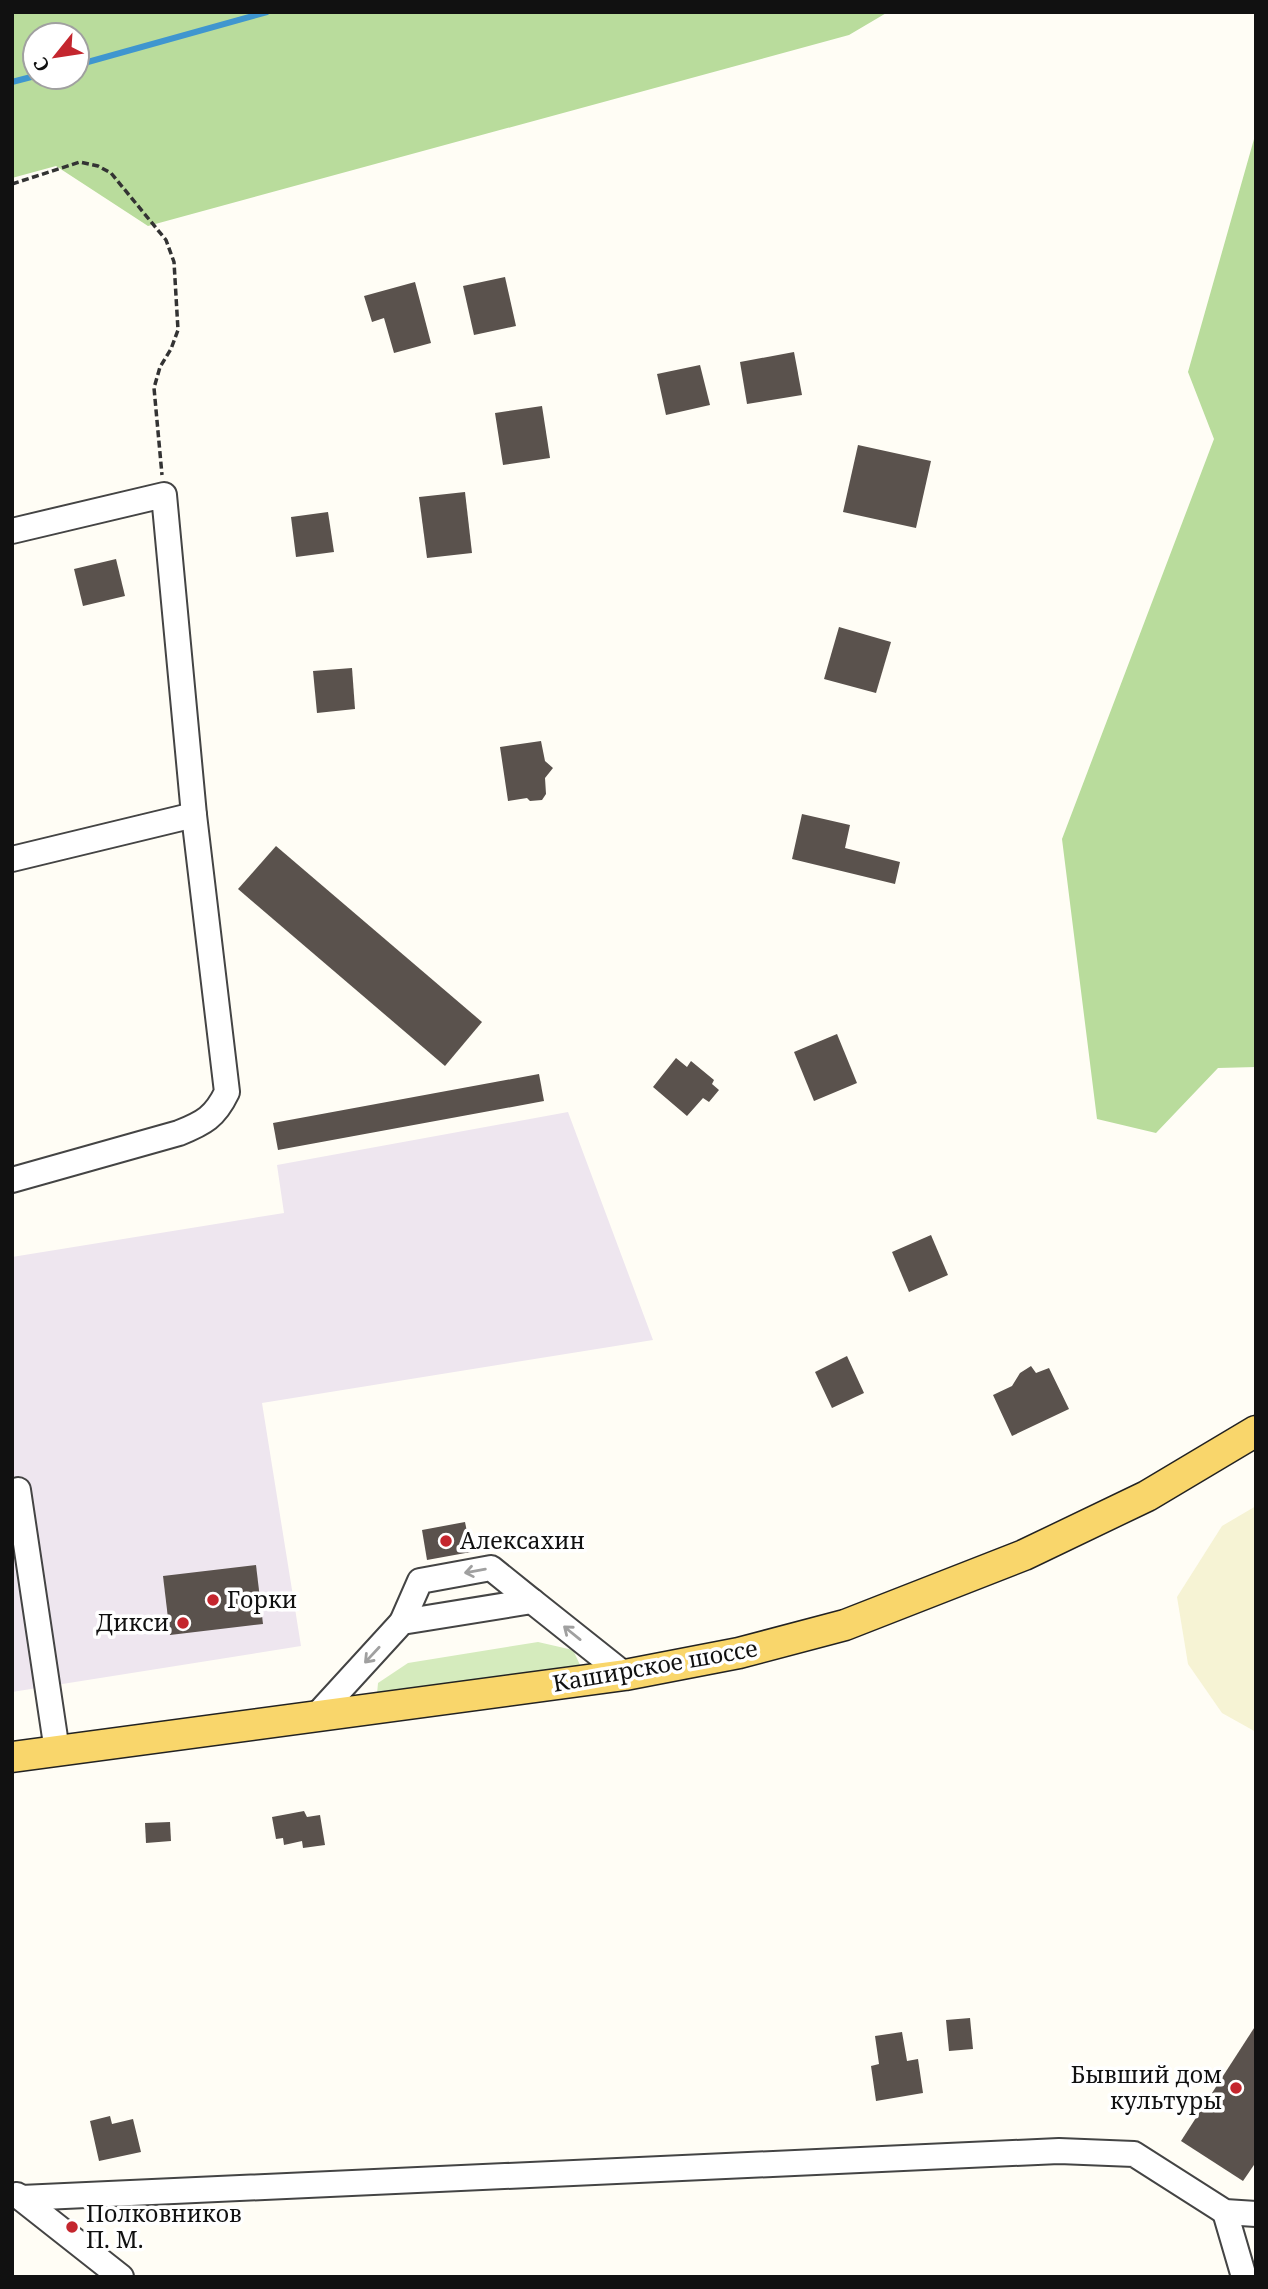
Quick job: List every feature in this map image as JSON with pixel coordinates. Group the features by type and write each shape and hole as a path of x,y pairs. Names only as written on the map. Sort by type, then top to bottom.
{"main road":[{"name":"Каширское шоссе","path":"12,1757 625,1675 739,1653 845,1625 1024,1555 1147,1496 1256,1431"}],"street":[{"path":"12,531 164,495 194,815 227,1092 220,1107 203,1124 12,1181"},
{"path":"12,859 194,815"},
{"path":"18,1490 57,1751"},
{"path":"316,1716 402,1622 420,1581 480,1570 491,1569 625,1675"},
{"path":"402,1622 532,1601"},
{"path":"17,2194 1059,2151 1134,2154 1225,2213 1256,2214"},
{"path":"17,2194 121,2277"},
{"path":"1225,2213 1244,2277"}],"path":[{"path":"12,184 80,162 98,166 111,173 166,240 174,262 178,330 160,368 154,388 164,495"}],"shaded area":[{"path":"568,1112 653,1340 262,1403 301,1646 12,1692 12,1257 284,1213 277,1165"},
{"path":"1256,1506 1256,1732 1222,1713 1188,1664 1177,1597 1222,1526"}],"green space":[{"path":"12,12 888,12 849,35 148,226 56,166 12,178"},
{"path":"1256,132 1256,1067 1218,1068 1156,1133 1097,1119 1062,839 1214,439 1188,372"},
{"path":"538,1642 573,1650 581,1667 377,1694 378,1683 408,1663"}],"building":[{"path":"505,277 516,326 474,335 463,286"},
{"path":"415,282 431,343 394,353 384,318 372,322 364,296"},
{"path":"794,352 802,395 747,404 740,362"},
{"path":"700,365 710,405 666,415 657,374"},
{"path":"542,406 550,458 503,465 495,413"},
{"path":"858,445 931,461 916,528 843,512"},
{"path":"465,492 472,553 427,558 419,497"},
{"path":"328,512 334,552 296,557 291,517"},
{"path":"116,559 125,596 83,606 74,569"},
{"path":"839,627 891,642 876,693 824,679"},
{"path":"352,668 355,709 317,713 313,671"},
{"path":"541,741 545,761 553,768 545,778 546,794 542,800 530,801 527,798 508,801 500,747"},
{"path":"802,814 850,825 845,848 900,862 895,884 792,859"},
{"path":"276,846 482,1022 445,1066 238,889"},
{"path":"837,1034 857,1083 814,1101 794,1052"},
{"path":"676,1058 687,1067 691,1061 714,1080 712,1084 719,1090 709,1102 703,1098 687,1116 653,1087"},
{"path":"539,1074 544,1101 278,1150 273,1123"},
{"path":"931,1235 948,1275 909,1292 892,1252"},
{"path":"847,1356 864,1393 832,1408 815,1372"},
{"path":"1031,1366 1036,1373 1049,1368 1069,1409 1012,1436 993,1395 1012,1386 1020,1373"},
{"name":"Алексахин","path":"465,1522 471,1552 427,1560 422,1530"},
{"name":"Горки","path":"256,1565 263,1624 170,1635 163,1576"},
{"path":"304,1811 307,1817 320,1815 325,1845 303,1848 302,1841 284,1845 283,1838 276,1839 272,1817"},
{"path":"170,1822 171,1841 146,1843 145,1823"},
{"path":"970,2018 973,2049 949,2051 946,2020"},
{"name":"Бывший дом культуры","path":"1256,2025 1256,2162 1243,2181 1181,2141"},
{"path":"902,2032 907,2061 918,2059 923,2093 876,2101 871,2066 879,2064 875,2036"},
{"path":"110,2116 112,2124 133,2119 141,2152 99,2161 90,2121"}],"waterway":[{"path":"91,61 267,12"},
{"path":"12,82 21,80"}],"place":[{"name":"Алексахин","path":"446,1541"},
{"name":"Горки","path":"213,1600"},
{"name":"Дикси","path":"183,1623"},
{"name":"Бывший дом культуры","path":"1236,2088"},
{"name":"Полковников П. М.","path":"72,2227"}]}
